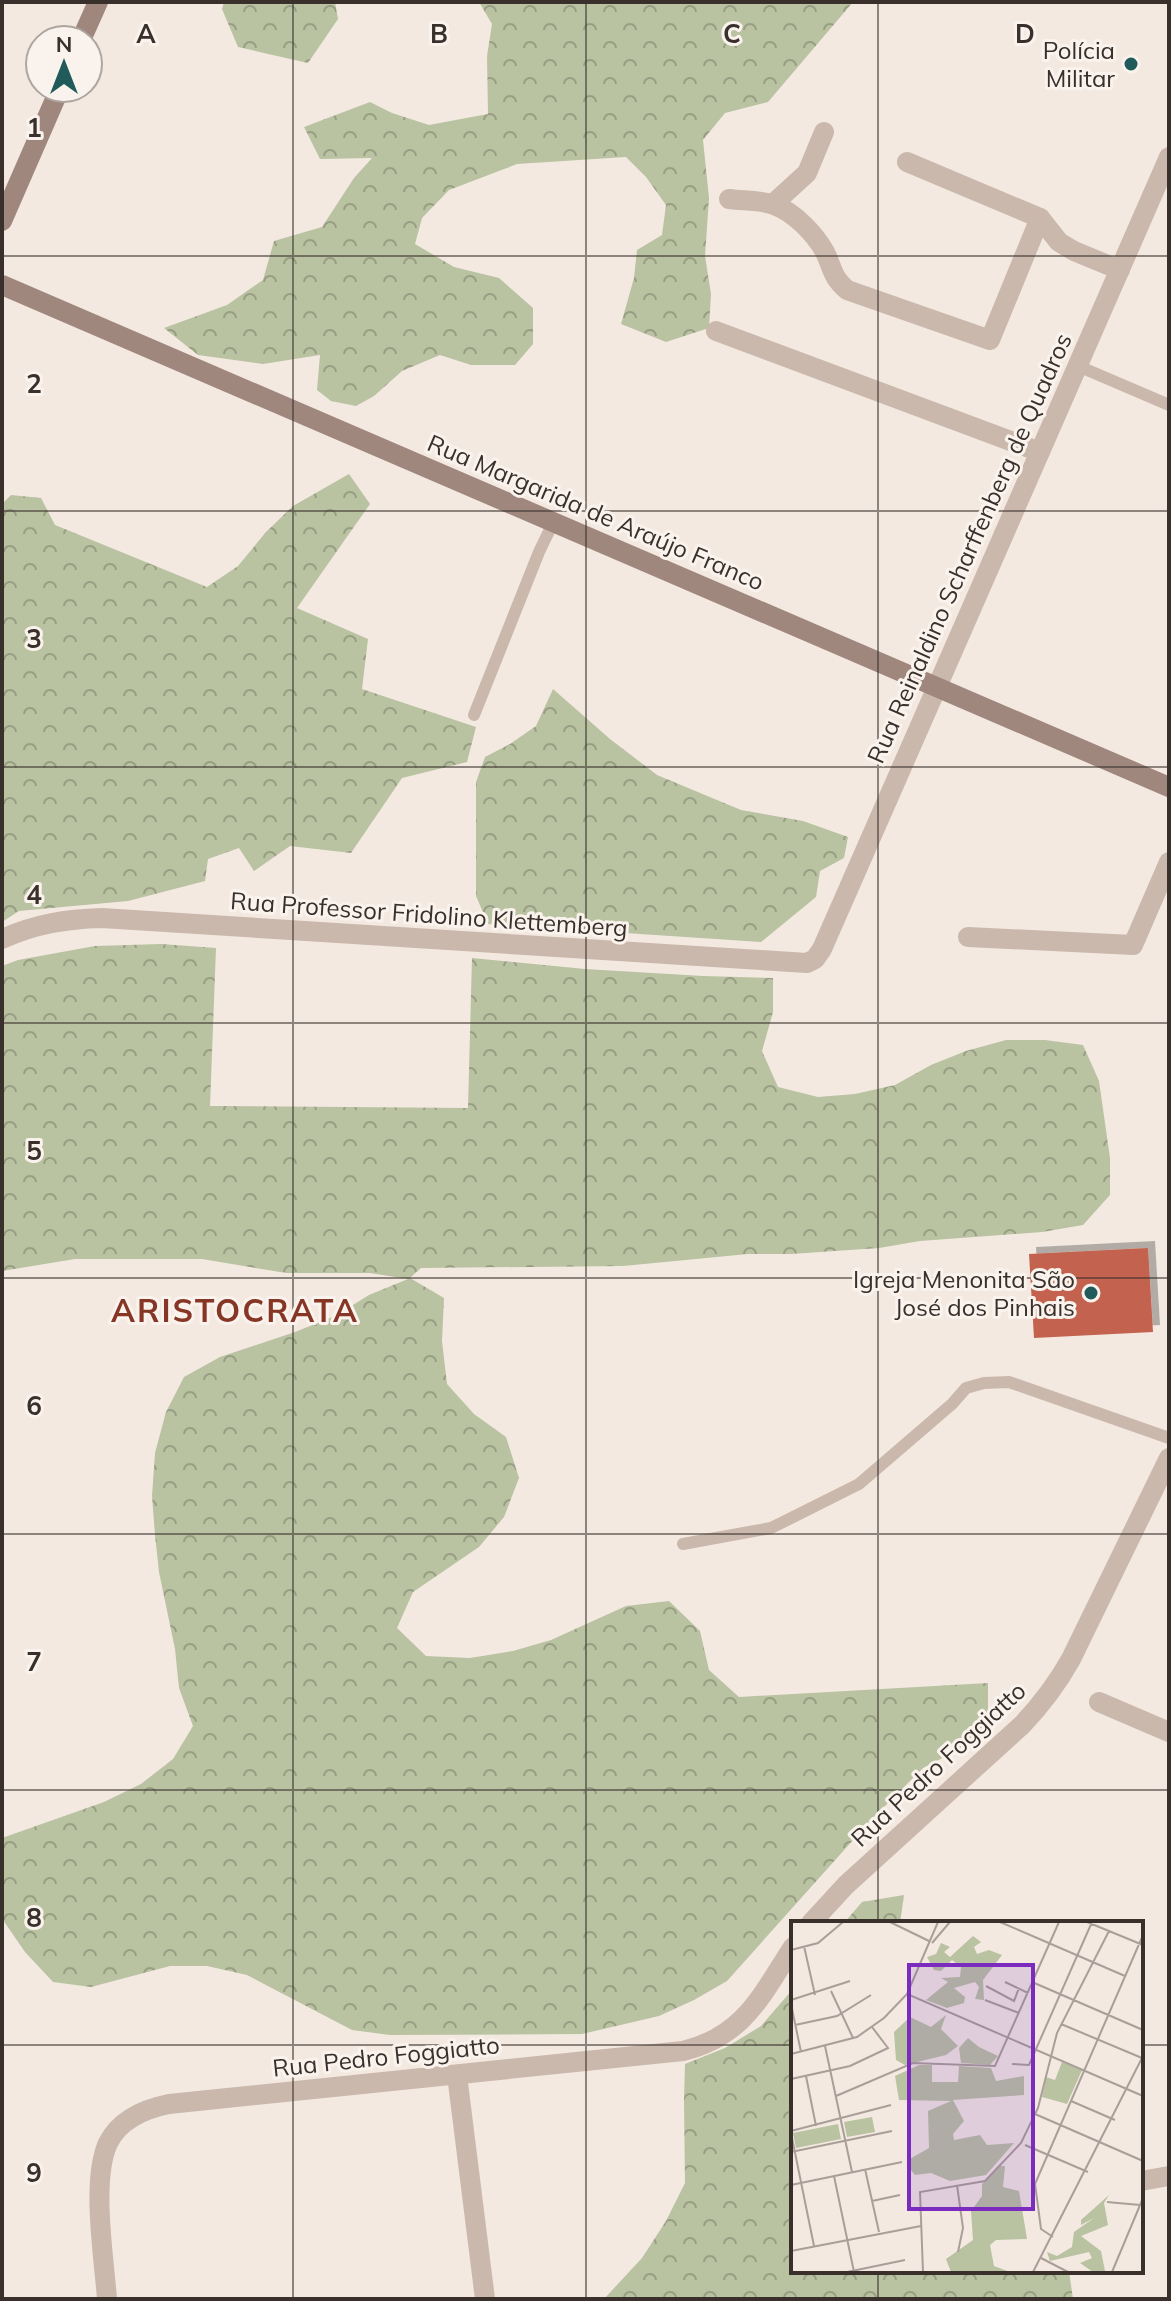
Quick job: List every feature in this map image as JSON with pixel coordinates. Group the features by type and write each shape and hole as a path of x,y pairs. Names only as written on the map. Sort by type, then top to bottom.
{"main road":[{"path":"88,24 98,2"},
{"path":"2,221 53,104"},
{"name":"Rua Margarida de Araújo Franco","path":"2,285 1169,787"}],"street":[{"path":"773,204 807,173 824,132"},
{"path":"907,162 1040,218 1059,242 1120,270"},
{"name":"Rua Reinaldino Scharffenberg de Quadros","path":"815,959 1168,163"},
{"path":"729,199 773,204 797,220 815,237 835,280 847,290 990,340 1040,218"},
{"path":"716,331 1040,452"},
{"path":"968,937 1133,945 1169,862"},
{"name":"Rua Professor Fridolino Klettemberg","path":"2,939 39,924 102,918 796,964 815,959"},
{"name":"Rua Pedro Foggiatto","path":"813,1921 846,1885 1041,1705 1071,1659 1169,1458"},
{"path":"1099,1702 1169,1732"},
{"name":"Rua Pedro Foggiatto","path":"107,2299 100,2191 103,2165 109,2143 126,2120 146,2109 169,2104 683,2051 699,2047 737,2026 753,2009 791,1950"},
{"path":"457,2075 485,2299"},
{"path":"1143,2181 1169,2176"}],"lane":[{"path":"1078,366 1169,405"},
{"path":"474,715 553,523"},
{"path":"683,1544 771,1528 859,1484 952,1404 966,1388 984,1383 1009,1382 1169,1438"}],"green space":[{"path":"224,2 335,2 338,19 308,63 238,47 222,9"},
{"path":"479,2 853,2 768,102 725,113 703,140 709,198 705,256 711,294 709,328 666,342 621,324 634,278 637,250 662,235 666,205 646,177 626,157 517,164 449,190 422,218 415,244 454,267 499,278 533,308 533,344 515,365 471,365 440,355 402,371 374,396 356,406 331,401 317,390 320,355 263,364 198,355 164,328 227,305 263,280 274,241 322,227 354,178 372,158 320,159 304,127 370,102 429,125 488,114 487,56 492,24"},
{"path":"349,474 370,504 297,608 368,639 362,689 476,727 467,762 402,778 351,853 290,846 254,871 239,848 208,859 205,881 128,901 19,911 2,922 2,504 11,495 41,498 55,525 207,587 238,566 293,506"},
{"path":"553,689 657,775 741,810 803,821 848,837 844,858 820,871 816,897 761,942 488,924 476,896 476,782 485,757 536,726"},
{"path":"161,944 216,948 210,1106 468,1108 472,958 585,969 773,978 773,1012 762,1051 778,1087 818,1097 855,1094 895,1085 931,1065 1006,1040 1045,1040 1083,1045 1099,1081 1110,1158 1110,1195 1083,1225 879,1248 748,1254 623,1266 421,1268 410,1278 444,1298 442,1341 447,1384 474,1414 506,1437 519,1478 504,1517 479,1547 413,1592 397,1628 426,1656 470,1658 513,1651 551,1640 626,1606 669,1601 700,1631 709,1670 739,1697 988,1683 988,1722 958,1750 923,1768 871,1820 727,1981 694,2000 659,2016 582,2034 390,2035 352,2030 247,1975 207,1966 170,1966 91,1987 53,1982 25,1952 3,1920 2,1838 104,1802 141,1784 173,1759 193,1726 179,1688 175,1649 159,1572 152,1496 155,1453 166,1412 184,1377 220,1357 335,1316 369,1295 408,1279 370,1273 286,1273 202,1259 75,1259 2,1271 2,966 18,960 95,946"},
{"path":"904,1895 900,1921 846,1921 862,1902"},
{"path":"791,1991 791,2273 1069,2273 1073,2299 604,2299 642,2258 666,2221 685,2183 685,2064 725,2048 761,2026"}],"building":[{"name":"Igreja Menonita São José dos Pinhais","path":"1148,1248 1153,1332 1034,1338 1029,1254"}],"place":[{"name":"Polícia Militar","path":"1131,64"},
{"name":"Igreja Menonita São José dos Pinhais","path":"1091,1293"}],"district":[{"name":"ARISTOCRATA","path":"235,1310"}]}
